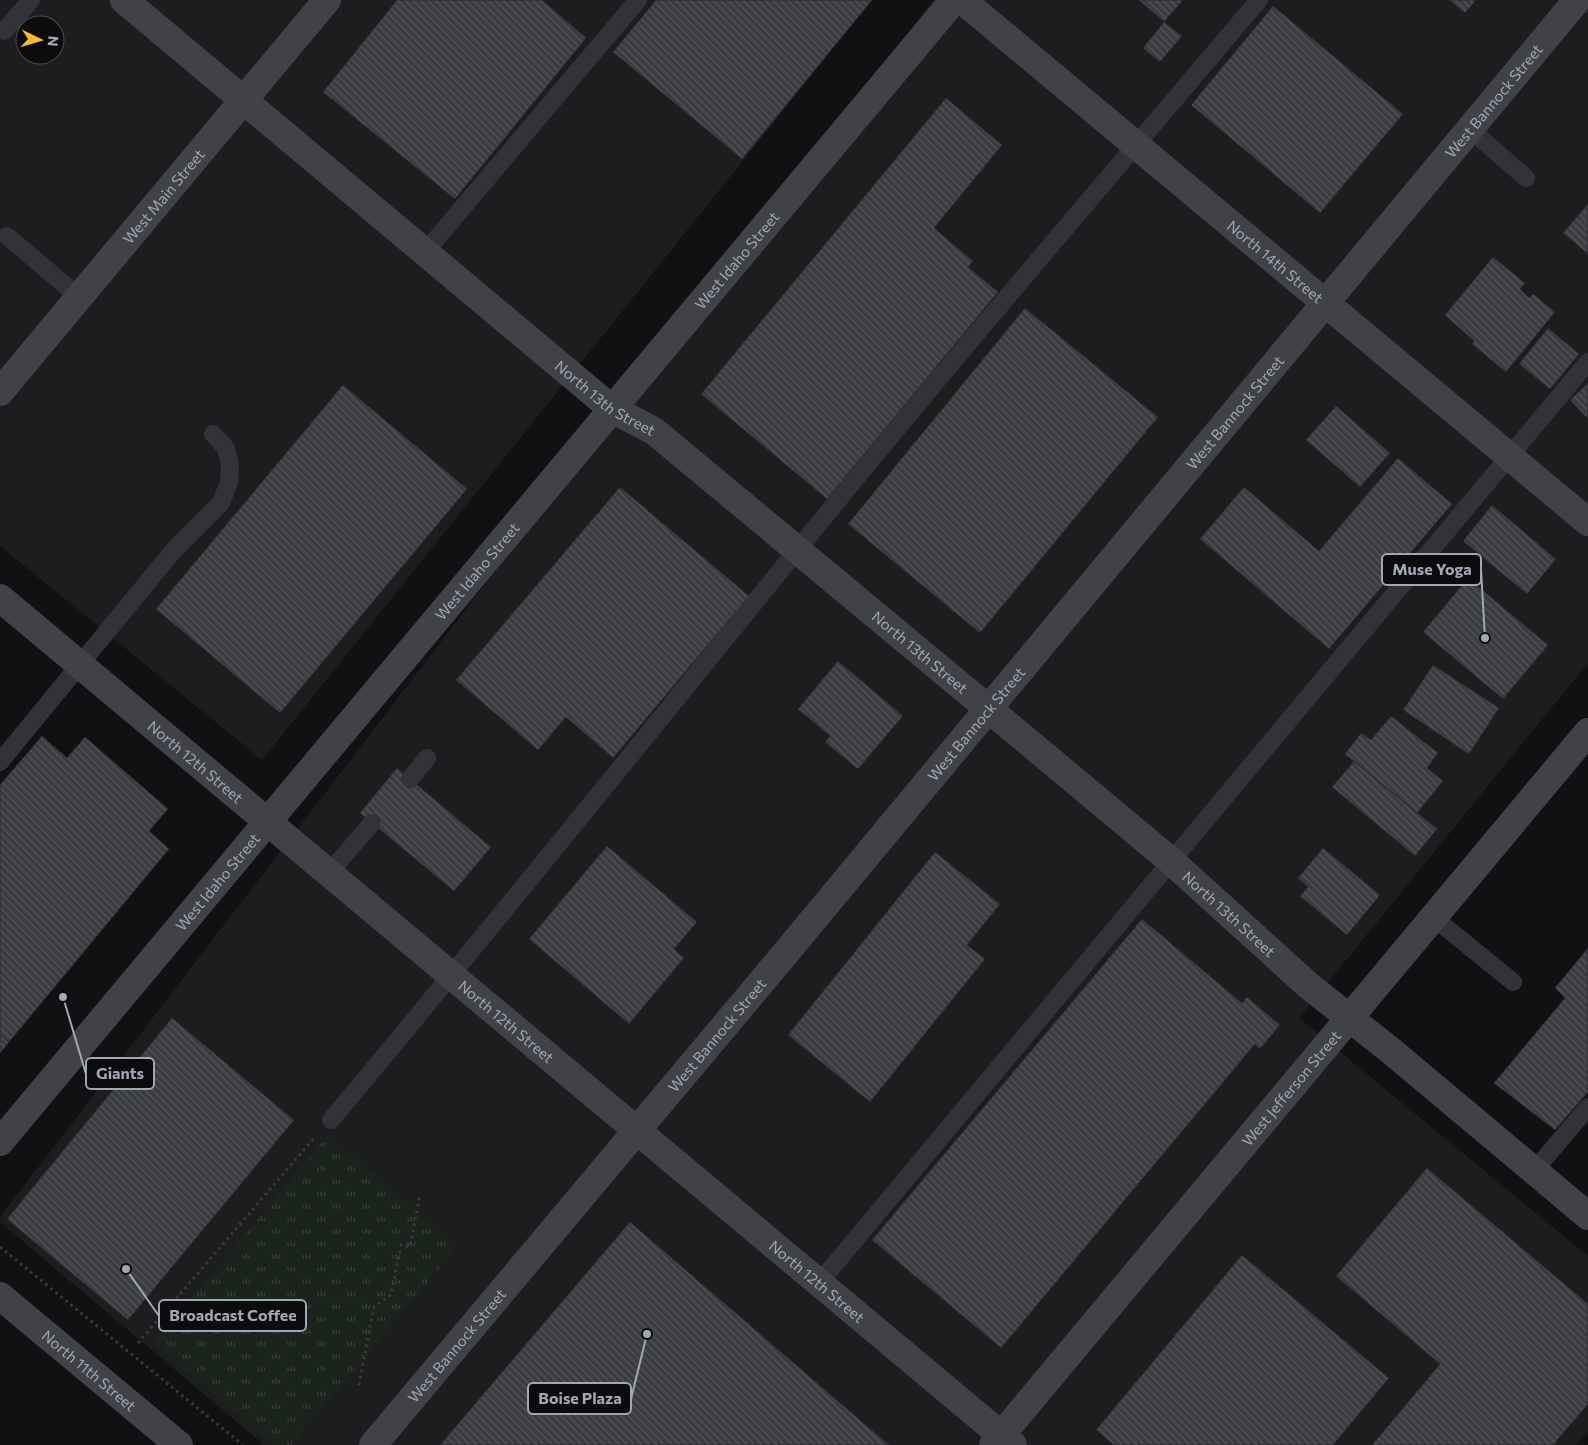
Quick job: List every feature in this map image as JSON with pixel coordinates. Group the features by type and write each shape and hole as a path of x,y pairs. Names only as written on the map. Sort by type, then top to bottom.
{"street":[{"name":"North 13th Street","path":"124,0 612,408 654,431 1171,861 1309,986 1588,1216"},
{"name":"West Main Street","path":"0,392 328,0"},
{"name":"West Idaho Street","path":"0,1142 954,0"},
{"name":"North 14th Street","path":"962,0 1588,522"},
{"name":"West Bannock Street","path":"373,1445 1577,0"},
{"name":"North 12th Street","path":"0,598 820,1283 1002,1442"},
{"name":"West Jefferson Street","path":"1002,1442 1433,917 1588,732"},
{"name":"North 11th Street","path":"0,1296 180,1445"}],"lane":[{"path":"4,31 31,0"},
{"path":"425,252 638,0"},
{"path":"330,1120 452,976 796,551 1259,0"},
{"path":"1470,129 1526,178"},
{"path":"7,236 79,297"},
{"path":"820,1283 1588,362"},
{"path":"0,762 173,551 221,502 229,482 230,465 226,448 214,434"},
{"path":"410,779 428,758"},
{"path":"329,874 372,823"},
{"path":"1433,917 1513,982"},
{"path":"1534,1171 1588,1108"}],"path":[{"path":"138,1343 330,1120"},
{"path":"358,1385 374,1307 391,1295 401,1245 410,1247 420,1195"},
{"path":"0,1247 243,1445"}],"shaded area":[{"path":"0,0 872,0 262,760 0,546"},
{"path":"933,0 1588,0 1588,663 1299,1018 1588,1256 1588,1431 1576,1445 264,1445 0,1222 0,1217"}],"green space":[{"path":"328,1135 459,1245 291,1445 275,1445 154,1343"}],"building":[{"path":"397,0 542,0 586,38 455,199 323,92"},
{"path":"656,0 872,0 742,159 613,52"},
{"path":"1139,0 1183,0 1164,22"},
{"path":"1449,0 1476,0 1465,13"},
{"path":"1273,6 1403,114 1320,213 1191,105"},
{"path":"1164,22 1182,36 1160,62 1143,48"},
{"path":"946,98 1002,145 934,228 973,261 968,267 998,292 827,499 701,394"},
{"path":"1588,204 1588,254 1563,233"},
{"path":"1493,257 1525,283 1520,289 1529,298 1533,294 1555,312 1506,372 1472,344 1474,341 1445,315"},
{"path":"1025,308 1158,417 980,633 848,524"},
{"path":"1548,328 1579,354 1550,389 1519,364"},
{"path":"1588,383 1588,419 1570,400"},
{"path":"343,385 467,489 280,713 156,609"},
{"path":"1336,406 1390,453 1360,487 1306,440"},
{"path":"1398,458 1452,504 1329,649 1200,539 1244,487 1319,551"},
{"path":"620,487 749,596 613,758 566,717 538,750 456,680"},
{"path":"1492,505 1556,559 1527,594 1463,541"},
{"path":"1468,578 1548,645 1503,699 1423,632"},
{"path":"838,661 903,716 858,769 825,742 830,736 798,709"},
{"path":"1433,665 1499,708 1469,754 1403,710"},
{"path":"1391,716 1438,753 1427,768 1443,781 1417,813 1345,754 1361,733 1371,740"},
{"path":"42,736 67,758 85,737 168,809 149,831 169,849 9,1042 0,1035 0,785"},
{"path":"1354,761 1437,829 1415,856 1332,787"},
{"path":"397,768 491,847 454,891 360,813"},
{"path":"607,846 697,922 674,949 684,958 629,1024 529,939"},
{"path":"1323,848 1380,895 1347,935 1300,896 1308,887 1298,878"},
{"path":"935,852 1000,904 967,945 985,959 870,1102 788,1035"},
{"path":"1142,919 1242,1003 1247,997 1280,1025 1260,1049 1255,1044 1001,1348 872,1240"},
{"path":"1588,948 1588,1092 1555,1130 1494,1083 1565,998 1555,988"},
{"path":"172,1018 294,1120 128,1320 7,1219"},
{"path":"0,1035 9,1042 0,1053"},
{"path":"1427,1168 1588,1304 1588,1404 1553,1445 1372,1445 1440,1364 1336,1276"},
{"path":"630,1222 889,1445 440,1445"},
{"path":"1242,1255 1389,1378 1333,1445 1114,1445 1096,1430"}],"place":[{"name":"Muse Yoga","path":"1485,638"},
{"name":"Giants","path":"63,997"},
{"name":"Broadcast Coffee","path":"126,1269"},
{"name":"Boise Plaza","path":"647,1334"}]}
